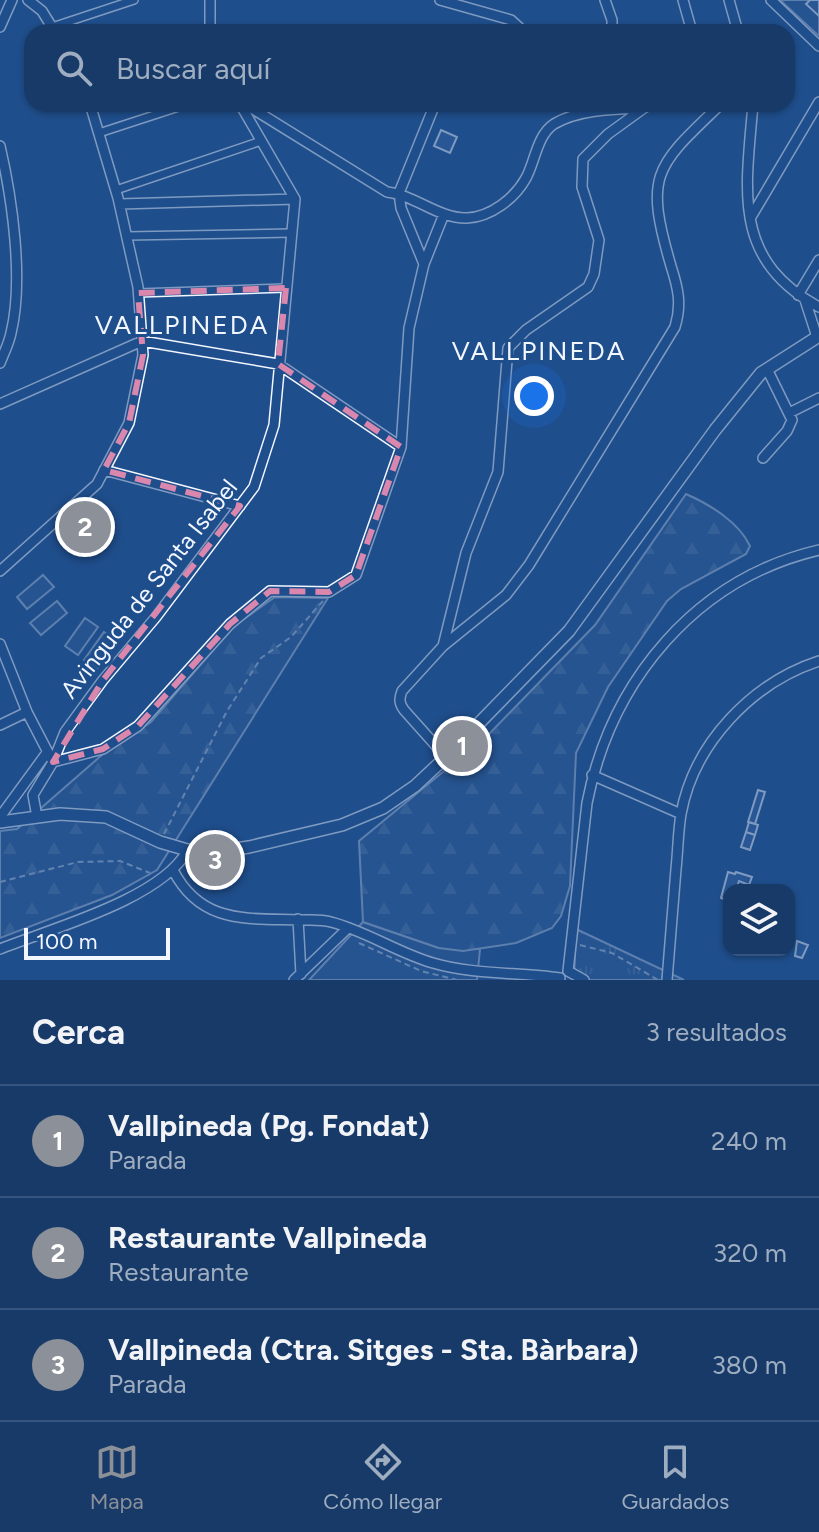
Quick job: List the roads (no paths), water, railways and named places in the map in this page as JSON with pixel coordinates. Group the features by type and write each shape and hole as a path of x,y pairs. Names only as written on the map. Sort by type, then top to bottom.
{"street":[{"path":"0,27 12,0"},
{"path":"28,0 42,5 50,24"},
{"path":"69,24 134,0"},
{"path":"440,0 511,20 515,24"},
{"path":"605,0 612,24"},
{"path":"683,0 690,24"},
{"path":"729,0 736,24"},
{"path":"771,0 819,46"},
{"path":"211,24 212,2"},
{"path":"751,217 819,102"},
{"path":"0,571 97,484 129,423 143,355 138,293 127,236 92,112"},
{"path":"99,133 163,112"},
{"path":"120,204 295,199 246,112"},
{"path":"255,112 387,192 399,193 444,214 458,217 477,216 507,200 527,178 542,140 554,124 597,112"},
{"path":"424,264 401,208 399,193 432,112"},
{"path":"443,646 466,553 498,472 508,348 526,330 588,287 594,274 599,240 582,187 583,159 608,134 639,112"},
{"path":"446,757 400,705 399,697 443,646 506,595 529,565 675,327 680,309 679,292 657,209 657,183 672,152 713,112"},
{"path":"752,112 746,187 754,239 768,266 801,297 819,307"},
{"path":"116,190 261,141"},
{"path":"0,146 13,213 15,302 11,334 0,363"},
{"name":"Avinguda de Santa Isabel","path":"37,817 33,795 60,741 103,680 156,617 254,487 274,425 295,199"},
{"path":"0,819 50,758 103,749 138,726 230,624 270,591 329,592 356,575 401,447 409,328 424,264 444,214"},
{"path":"127,236 291,233"},
{"path":"0,819 60,814 106,817 187,851 216,853 342,825 399,798 446,757 569,631 715,430 767,369 818,337 801,297 819,260"},
{"path":"138,293 286,288"},
{"path":"0,404 142,341 278,364 401,447"},
{"path":"763,458 792,422 767,369"},
{"path":"789,413 819,398"},
{"path":"104,470 240,506"},
{"path":"173,870 196,900 224,915 328,921 416,958 451,968 570,977 571,943 592,775 604,739 625,696 642,669 669,637 705,604 768,567 819,550"},
{"path":"0,644 27,712 50,758"},
{"path":"667,980 681,814 698,766 724,726 759,692 792,672 819,661"},
{"path":"0,725 27,712"},
{"path":"592,775 681,814"},
{"path":"0,949 127,900 173,870 187,851"},
{"path":"298,919 298,977"},
{"path":"298,977 348,928"}],"place":[{"name":"Restaurante Vallpineda","path":"85,527"},
{"name":"Vallpineda (Pg. Fondat)","path":"462,746"},
{"name":"Vallpineda (Ctra. Sitges - Sta. Bàrbara)","path":"215,860"}],"district":[{"name":"VALLPINEDA","path":"182,325"},
{"name":"VALLPINEDA","path":"539,351"}]}
